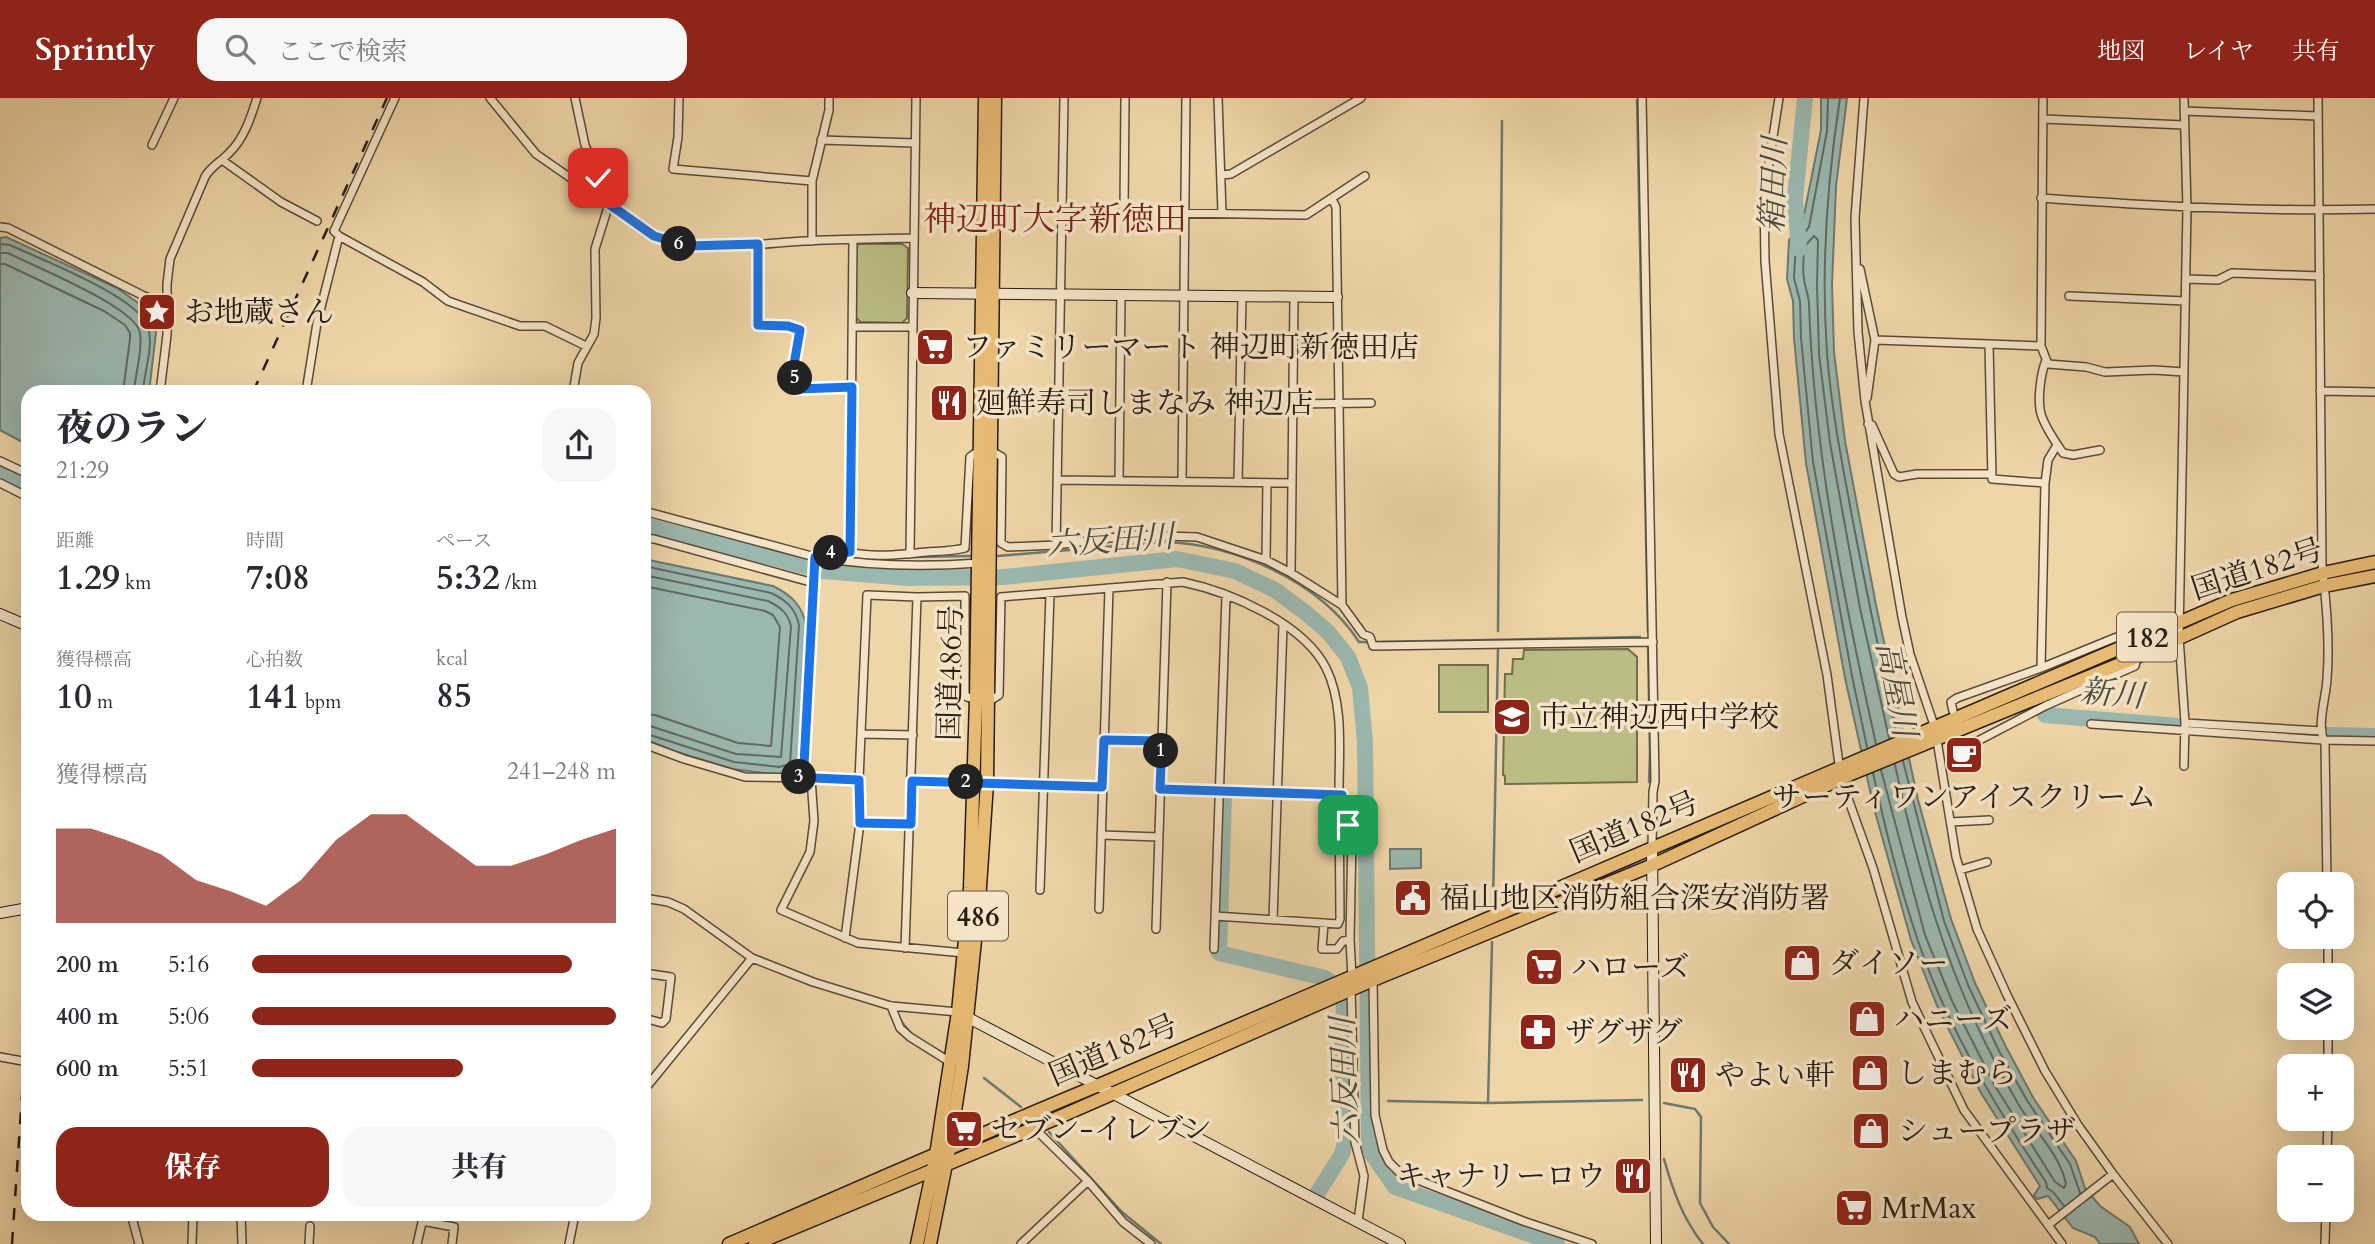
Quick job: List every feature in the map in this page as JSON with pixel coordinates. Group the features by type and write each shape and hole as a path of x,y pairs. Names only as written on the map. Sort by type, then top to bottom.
{"highway":[{"name":"国道486号","path":"985,98 988,293"},
{"name":"国道486号","path":"949,1149 963,1015 979,902 984,585 982,565 995,98"},
{"name":"国道182号","path":"1372,976 1652,847 1932,735 2137,657 2236,612 2375,562"},
{"name":"国道182号","path":"1932,735 2232,600 2324,579 2375,576"},
{"name":"国道182号","path":"941,1159 949,1149 970,1138 1352,983 1653,865 1845,771"},
{"name":"国道486号","path":"930,1244 950,1062 963,1015 964,953 981,782"},
{"name":"国道182号","path":"729,1244 941,1159 1034,1128 1331,992"},
{"name":"国道486号","path":"917,1244 933,1169 941,1159"},
{"path":"755,1244 933,1169"}],"street":[{"path":"152,145 174,98"},
{"path":"161,385 167,335 170,259 205,177 210,168 231,152 242,136 257,98"},
{"path":"395,98 334,231 423,282 448,301 520,326 545,326 586,346"},
{"path":"490,98 536,154 654,236 669,241 687,246 913,238"},
{"path":"574,385 578,363 594,334 595,249 609,204 585,145 575,98"},
{"path":"679,98 678,137 673,169 812,181"},
{"path":"812,241 812,181 829,98"},
{"path":"910,554 916,98"},
{"path":"1056,545 1064,98"},
{"path":"1124,211 1125,98"},
{"path":"1182,482 1186,98"},
{"path":"1218,98 1222,213"},
{"path":"1222,175 1231,174 1361,98"},
{"path":"1642,98 1655,781 1652,847 1656,1244"},
{"path":"1780,98 1764,195 1765,261 1779,434 1845,771 1912,1002 1964,1110 2050,1223 2062,1244"},
{"path":"1864,98 1856,185 1856,261 1858,332 1865,401 1910,654 1932,735 1960,870 1977,929 2045,1071 2110,1177 2168,1244"},
{"path":"2043,98 2041,346 2048,364 2086,367 2105,372 2184,372"},
{"path":"2184,766 2179,623 2187,208 2185,98"},
{"path":"2318,98 2320,391 2327,679 2322,731 2325,744 2327,872"},
{"path":"2184,111 2317,116"},
{"path":"2043,119 2184,125"},
{"path":"821,140 915,142"},
{"path":"222,160 281,202 317,221"},
{"path":"1063,211 1306,215 1365,176"},
{"path":"2041,198 2187,208 2319,211 2375,209"},
{"path":"1332,199 1336,206 1342,605"},
{"path":"0,227 8,228 144,296 167,302"},
{"path":"307,385 317,323 339,236"},
{"path":"850,552 853,240"},
{"path":"758,244 758,325 788,326 800,330 793,370 798,389 852,387"},
{"path":"1856,261 1859,264 1875,340 1868,398 1865,401"},
{"path":"2186,279 2218,279 2232,273 2320,276"},
{"path":"912,293 1337,297"},
{"path":"1119,481 1121,296"},
{"path":"2069,296 2185,300"},
{"path":"1238,482 1242,297"},
{"path":"1291,573 1294,298"},
{"path":"853,327 911,327"},
{"path":"1875,340 2041,346"},
{"path":"1989,344 1992,479 2045,483"},
{"path":"2046,359 2039,411 2057,445 2063,453 2073,455 2100,450"},
{"path":"2320,391 2375,392"},
{"path":"1294,404 1371,403"},
{"path":"1868,424 1872,425 1894,474 1899,477 1917,474 1992,474"},
{"path":"2041,668 2045,483 2048,460 2057,445"},
{"path":"791,777 804,765 815,559 822,554 910,554 949,552 965,548 970,457 985,450 1002,457 1001,543 1008,547 1056,545 1133,535 1197,537 1266,560 1291,573 1342,605 1363,634 1370,637 1373,646 1653,642"},
{"path":"0,461 21,471"},
{"path":"1058,480 1292,483"},
{"path":"0,483 21,494"},
{"path":"1266,560 1267,483"},
{"path":"651,513 815,559 863,564 982,565"},
{"path":"651,539 813,582"},
{"path":"1156,929 1167,582"},
{"path":"845,938 860,823 859,780 867,594 965,596 965,694 982,701 999,695 1001,597 1167,582 1200,586 1256,609 1283,625 1315,651 1333,686 1339,751 1340,919 1338,924 1219,916"},
{"path":"1099,909 1109,588"},
{"path":"1040,890 1050,594"},
{"path":"1214,949 1219,916 1219,791 1226,596"},
{"path":"905,948 917,597"},
{"path":"0,614 21,623"},
{"path":"1273,920 1283,625"},
{"path":"1953,711 1951,702 1957,698 2041,668 2139,628 2153,634"},
{"path":"1962,740 1970,745 2045,706 2134,666 2137,657"},
{"path":"2091,724 2322,731"},
{"path":"2184,727 2323,740 2375,741"},
{"path":"863,734 913,735"},
{"path":"1104,740 1162,741"},
{"path":"651,747 745,776 859,780"},
{"path":"811,778 814,821 810,852 781,910 858,943 964,953"},
{"path":"912,781 1102,787"},
{"path":"1160,789 1342,795 1352,834 1350,940 1354,1142 1364,1176 1358,1221"},
{"path":"1951,822 1989,820"},
{"path":"860,823 911,824"},
{"path":"1101,835 1159,836"},
{"path":"1960,870 1987,862"},
{"path":"651,899 668,901 684,909 752,958 813,982 891,1006 963,1015 1400,1244"},
{"path":"0,913 21,909"},
{"path":"1324,923 1322,949 1337,949 1343,941 1350,940"},
{"path":"651,1081 752,958"},
{"path":"651,974 671,977 666,1019 662,1023 651,1020"},
{"path":"1372,976 1376,1115 1383,1150 1389,1161 1400,1173 1523,1221 1592,1244"},
{"path":"891,1006 900,1028 950,1062"},
{"path":"0,1057 21,1061"},
{"path":"1034,1128 1123,1222 1151,1244"},
{"path":"2050,1223 2110,1177"},
{"path":"1021,1244 1087,1181"},
{"path":"133,1221 139,1244"},
{"path":"192,1244 193,1221"},
{"path":"241,1221 242,1244"},
{"path":"418,1244 422,1221"},
{"path":"433,1221 454,1227 452,1244"},
{"path":"569,1244 574,1221"},
{"path":"2325,1244 2326,1222"},
{"path":"309,1244 310,1226"}],"green space":[{"path":"859,244 902,244 908,248 907,318 902,323 861,322 856,318 856,248"},
{"path":"1628,649 1637,657 1637,782 1505,784 1505,674 1512,674 1513,659 1523,659 1524,650"},
{"path":"1439,665 1488,665 1488,712 1439,712"}],"water":[{"path":"1821,98 1847,98 1836,186 1832,285 1834,352 1845,441 1876,605 1918,800 1951,919 1975,983 2006,1047 2034,1099 2076,1161 2085,1188 2100,1206 2130,1227 2139,1244 2100,1244 2095,1237 2073,1228 2048,1196 2037,1199 2034,1195 2040,1186 1981,1093 1938,1008 1911,940 1874,808 1845,678 1806,463 1793,301 1787,279 1789,240 1802,225 1821,130"},
{"path":"6,237 117,288 144,307 153,320 156,333 150,385 21,385 21,441 0,430 0,238"},
{"path":"651,560 773,586 785,593 799,606 806,625 798,768 780,775 733,769 651,742"},
{"path":"1390,849 1421,849 1421,868 1390,869"}],"waterway":[{"name":"箱田川","path":"1799,249 1795,199 1805,98"},
{"path":"1637,100 1648,632"},
{"path":"1498,631 1502,121"},
{"name":"六反田川","path":"0,471 21,482"},
{"name":"六反田川","path":"651,527 823,571 908,578 1004,577 1177,559 1235,571 1275,590 1306,613 1328,632 1348,657 1360,688 1365,741 1369,1145 1372,1154 1395,1187 1557,1244"},
{"path":"998,556 1164,542 1219,550 1246,558 1299,584 1342,620 1359,642 1369,642"},
{"path":"915,557 970,556"},
{"path":"1375,642 1640,637"},
{"path":"1648,646 1649,782"},
{"path":"1493,904 1498,648"},
{"name":"新川","path":"2045,711 2045,715 2179,726"},
{"name":"新川","path":"2276,733 2318,735"},
{"name":"新川","path":"2327,735 2375,736"},
{"name":"六反田川","path":"1224,799 1219,953 1325,978 1341,989 1344,1001 1342,1067 1346,1138 1342,1154 1317,1194"},
{"path":"1492,942 1488,1103 1642,1100"},
{"path":"901,1021 912,1035"},
{"path":"936,1049 943,1053"},
{"path":"984,1078 1021,1107"},
{"name":"六反田川","path":"1344,1100 1349,1100"},
{"path":"1388,1101 1488,1103"},
{"path":"1664,1103 1695,1109 1701,1117 1700,1203 1713,1227 1729,1244"},
{"path":"1049,1132 1122,1212 1161,1244"},
{"path":"1664,1159 1679,1204 1703,1244"}],"railway":[{"path":"256,385 387,98"},
{"path":"12,1244 21,1111"}],"place":[{"name":"お地蔵さん","path":"157,312"},
{"name":"ファミリーマート 神辺町新徳田店","path":"935,347"},
{"name":"廻鮮寿司しまなみ 神辺店","path":"949,403"},
{"name":"市立神辺西中学校","path":"1512,717"},
{"name":"サーティワンアイスクリーム","path":"1964,755"},
{"name":"福山地区消防組合深安消防署","path":"1413,898"},
{"name":"ダイソー","path":"1802,963"},
{"name":"ハローズ","path":"1544,967"},
{"name":"ハニーズ","path":"1867,1019"},
{"name":"ザグザグ","path":"1538,1032"},
{"name":"しまむら","path":"1870,1073"},
{"name":"やよい軒","path":"1688,1075"},
{"name":"セブン-イレブン","path":"964,1129"},
{"name":"シュープラザ","path":"1871,1131"},
{"name":"キャナリーロウ","path":"1633,1176"},
{"name":"MrMax","path":"1854,1208"}],"district":[{"name":"神辺町大字新徳田","path":"1055,218"}],"route":[{"path":"598,178 609,204 654,236 687,246 758,244 758,325 788,326 800,330 793,370 798,389 852,387 850,552 815,557 804,765 791,777 859,780 860,823 911,824 912,781 1102,787 1104,740 1162,741 1160,789 1342,795 1348,825"}],"water label":[{"name":"高屋川","path":"1897,689"}]}
